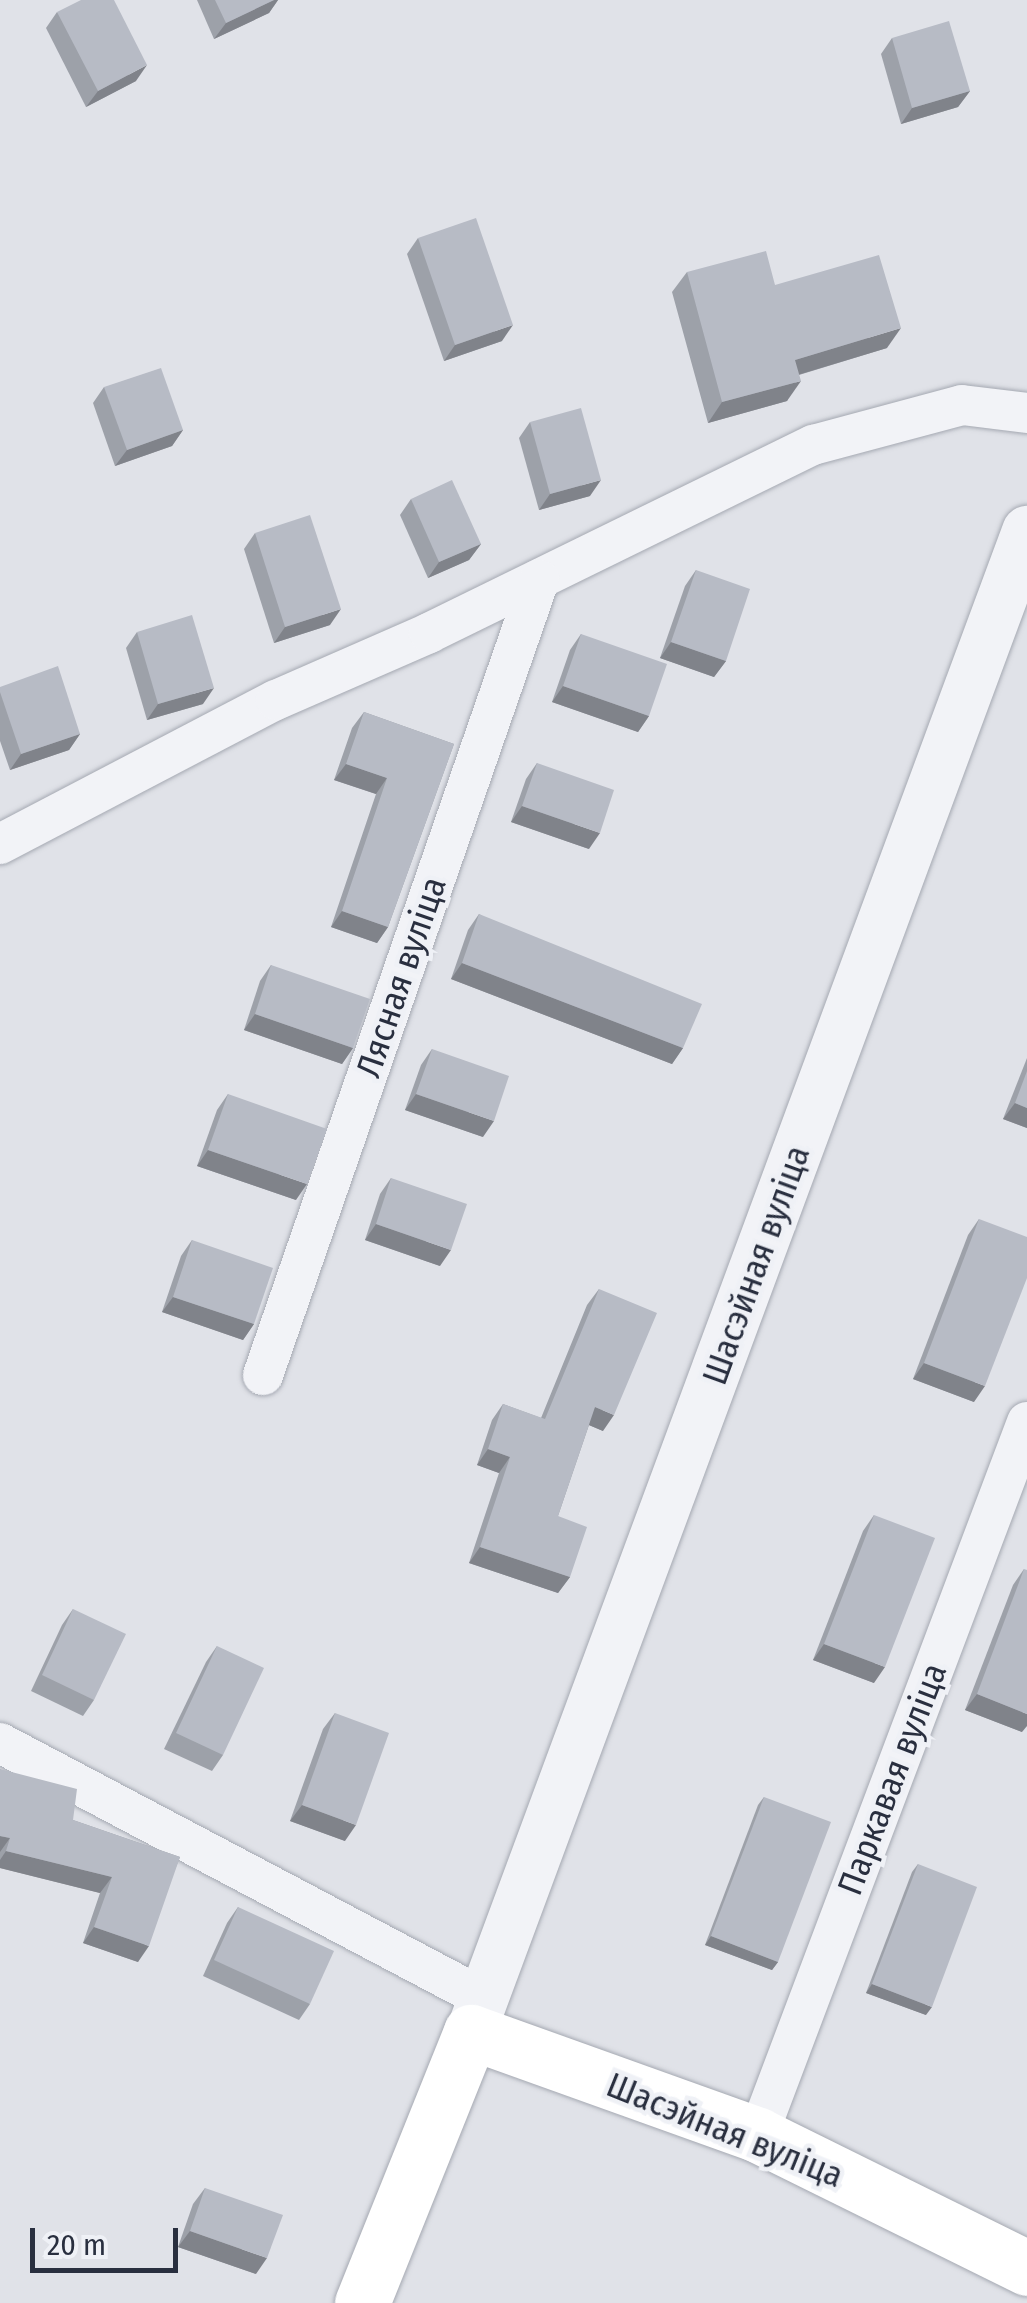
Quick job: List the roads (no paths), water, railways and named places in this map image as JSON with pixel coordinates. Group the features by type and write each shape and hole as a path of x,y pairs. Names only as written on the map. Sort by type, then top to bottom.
{"main road":[{"name":"Шасэйная вуліца","path":"362,2303 478,2016 758,2136 1027,2268"}],"street":[{"path":"0,844 276,700 539,580 813,445 962,405 1027,413"},
{"name":"Шасэйная вуліца","path":"0,1742 478,2016 1027,531"},
{"name":"Лясная вуліца","path":"264,1376 539,580"},
{"name":"Паркавая вуліца","path":"758,2136 1027,1422"}]}
